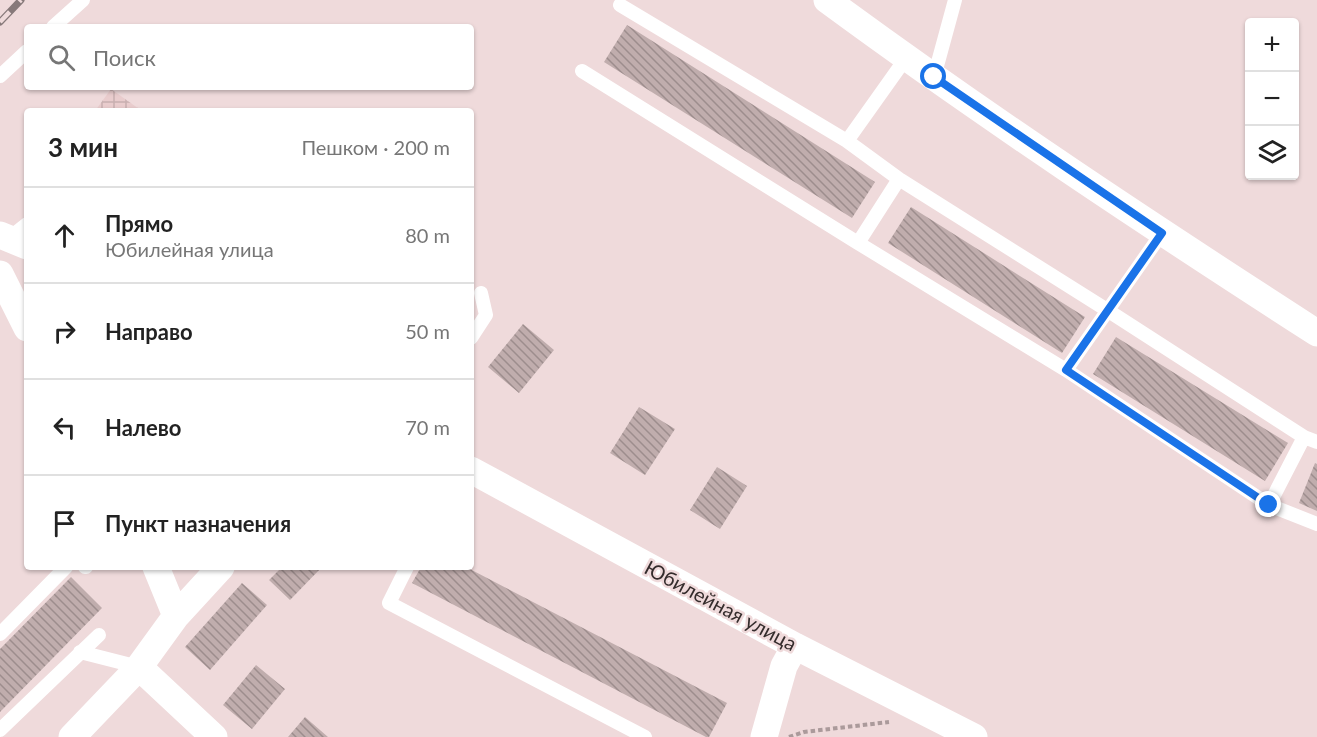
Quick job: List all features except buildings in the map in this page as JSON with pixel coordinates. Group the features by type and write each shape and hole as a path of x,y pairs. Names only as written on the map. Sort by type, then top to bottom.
{"street":[{"path":"827,0 906,58 1162,233 1317,333"},
{"path":"0,274 24,322"},
{"name":"Юбилейная улица","path":"474,472 795,646 929,726 974,737"},
{"path":"157,570 176,616"},
{"path":"72,737 139,668 176,616 218,570"},
{"path":"764,737 784,666 795,646"},
{"path":"139,668 214,737"}],"lane":[{"path":"56,24 83,0"},
{"path":"934,77 955,0"},
{"path":"620,5 847,141 899,179 1310,440 1269,505"},
{"path":"0,76 24,54"},
{"path":"847,141 906,58"},
{"path":"582,71 1066,370 1269,505 1317,524"},
{"path":"858,243 899,179"},
{"path":"1066,370 1162,233"},
{"path":"474,333 486,315 481,293"},
{"path":"0,634 63,570"},
{"path":"405,570 389,603 645,737"},
{"path":"0,730 99,635"},
{"path":"80,652 139,668"}],"path":[{"path":"789,737 804,732 889,722"}],"shaded area":[{"path":"112,90 138,108 97,108"}],"railway":[{"path":"0,22 21,0"}],"route":[{"path":"934,77 1162,233 1066,370 1269,505"}]}
